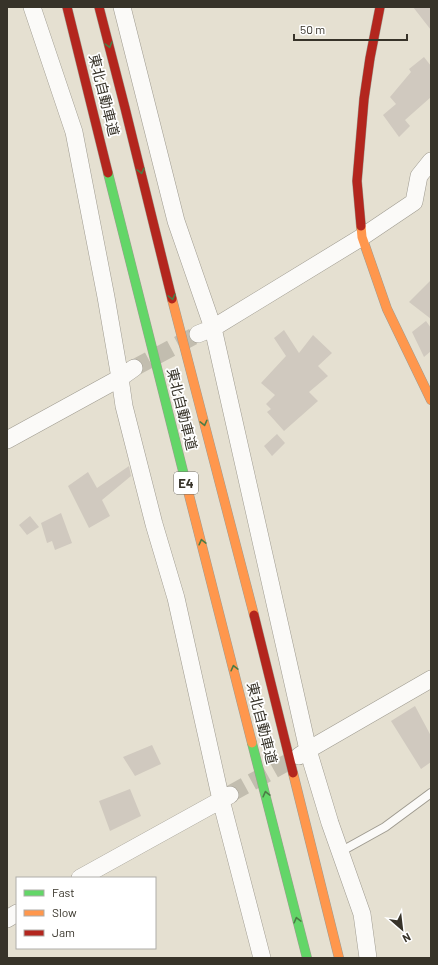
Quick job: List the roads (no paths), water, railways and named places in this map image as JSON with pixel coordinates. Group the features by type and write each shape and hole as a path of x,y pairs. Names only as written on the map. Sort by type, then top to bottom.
{"main road":[{"name":"東北自動車道","path":"67,7 307,958"},
{"name":"東北自動車道","path":"99,7 172,300 255,620 339,958"},
{"path":"380,7 370,58 364,100 357,181 362,237 387,309 431,400"}],"street":[{"path":"32,7 74,132 127,373 124,406 154,524 176,598 226,797 262,958"},
{"path":"122,7 176,221 206,331 303,753 330,823 362,914 368,958"},
{"path":"206,331 362,237 414,202 419,176 431,161"},
{"path":"7,440 127,373"},
{"path":"303,753 431,679"},
{"path":"82,877 226,797"},
{"path":"7,919 16,914"}],"lane":[{"path":"340,852 385,827 431,793"}],"tunnel":[{"path":"134,368 194,336"},
{"path":"230,794 299,756"}]}
